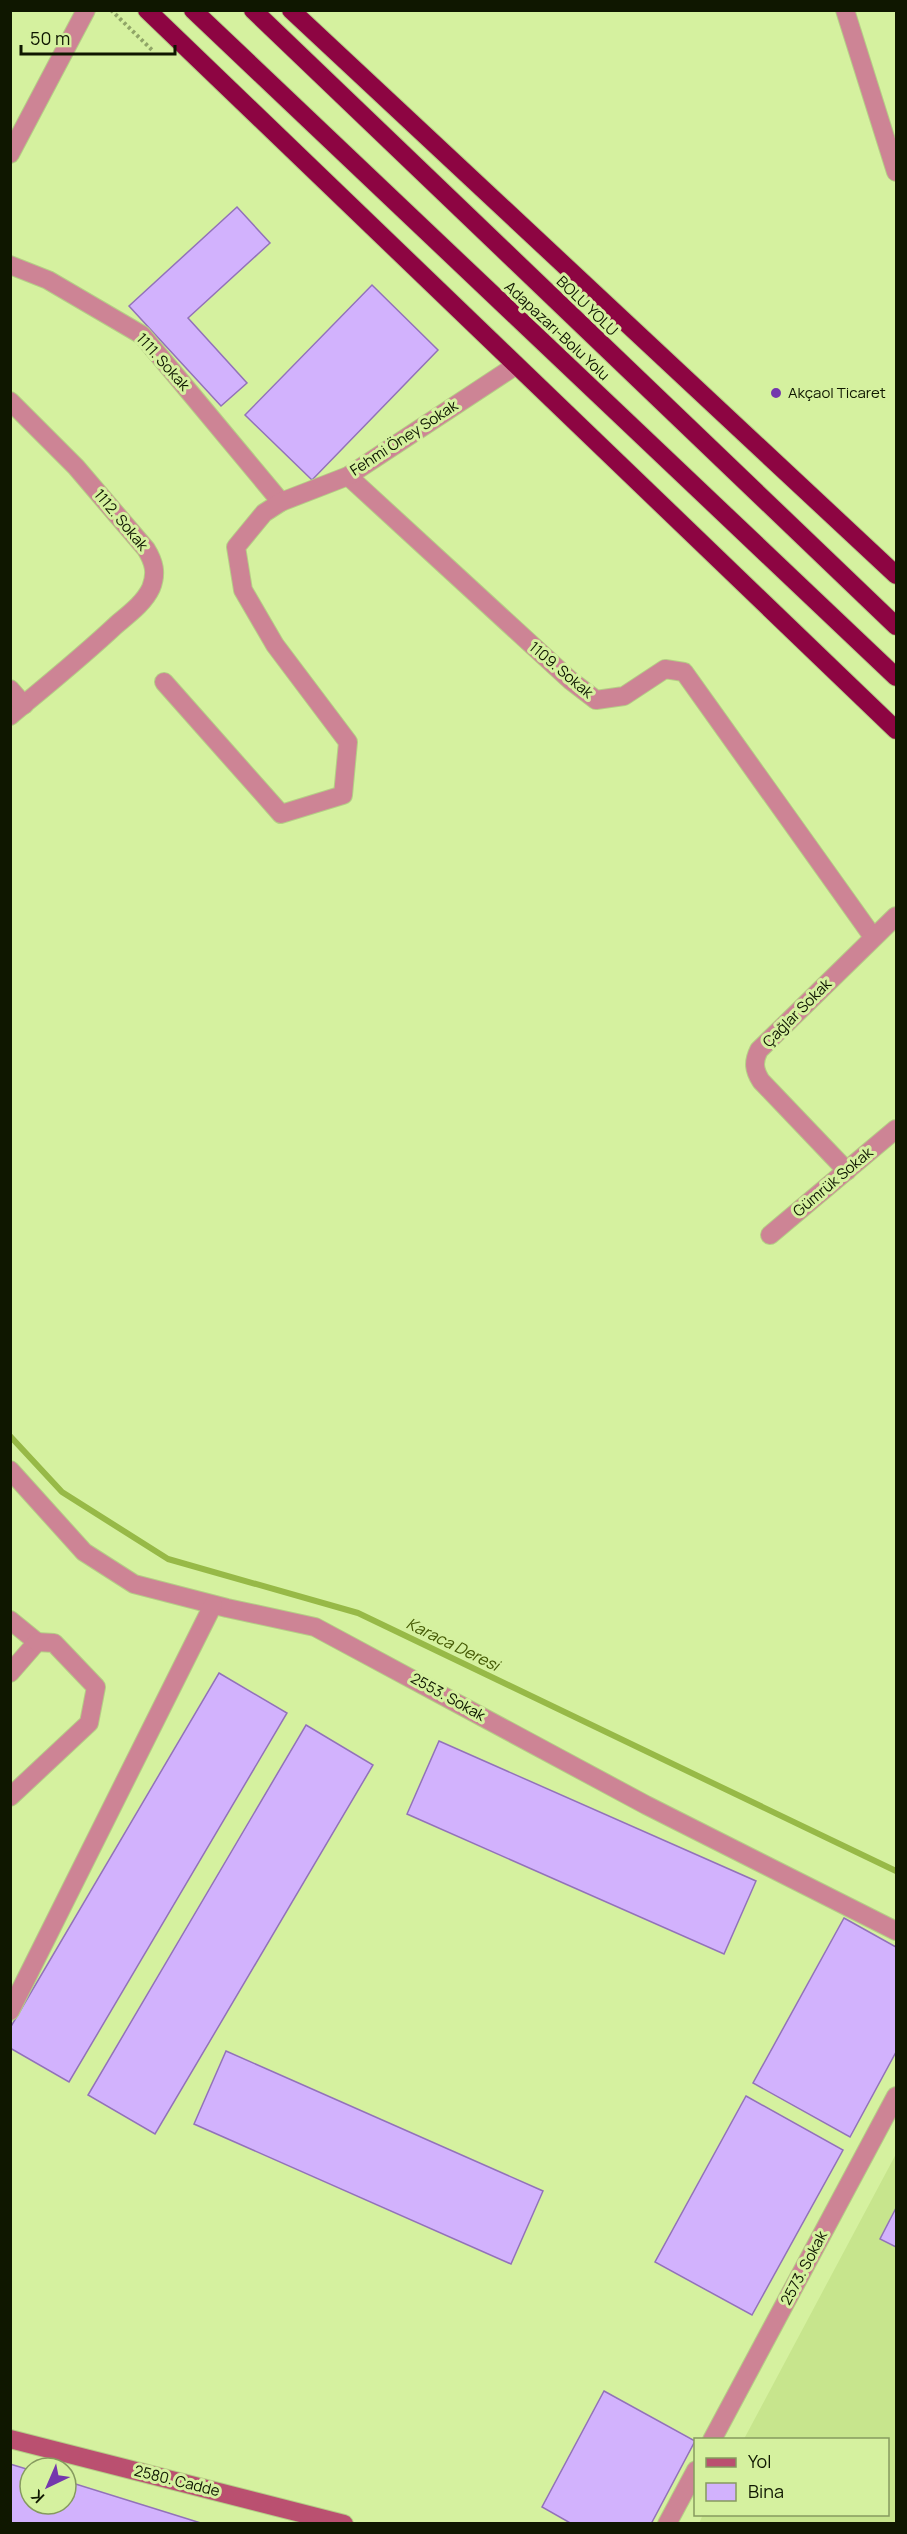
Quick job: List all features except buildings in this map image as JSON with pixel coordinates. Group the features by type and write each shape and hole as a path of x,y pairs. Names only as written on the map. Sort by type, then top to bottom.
{"highway":[{"path":"147,10 515,366 897,730"},
{"name":"Adapazarı-Bolu Yolu","path":"193,10 897,677"},
{"name":"BOLU YOLU","path":"253,10 897,626"},
{"path":"291,10 897,575"}],"main road":[{"name":"2580. Cadde","path":"10,2439 344,2523"}],"street":[{"path":"10,154 86,10"},
{"path":"845,10 897,172"},
{"name":"1111. Sokak","path":"10,265 48,280 142,335 281,502"},
{"name":"Fehmi Öney Sokak","path":"164,682 280,814 343,795 348,742 275,645 243,590 236,547 264,513 281,502 348,476 515,366"},
{"name":"1112. Sokak","path":"10,401 76,467 146,549 154,563 154,577 150,589 140,603 17,710"},
{"name":"1109. Sokak","path":"348,476 570,680 596,700 624,696 665,669 684,672 873,937"},
{"path":"10,689 17,710"},
{"name":"Çağlar Sokak","path":"847,1171 761,1081 757,1074 755,1061 759,1050 897,916"},
{"name":"Gümrük Sokak","path":"770,1235 897,1129"},
{"name":"2553. Sokak","path":"10,1470 84,1552 134,1584 213,1605 315,1627 635,1799 897,1931"},
{"path":"10,2012 213,1605"},
{"path":"10,1620 37,1642 54,1643 96,1688 89,1723 10,1797"},
{"path":"10,1672 37,1642"},
{"name":"2573. Sokak","path":"713,2438 897,2096"},
{"path":"667,2523 694,2474"}],"path":[{"path":"111,10 152,50"}],"shaded area":[{"path":"896,2154 896,2523 699,2524 702,2516 889,2516 889,2438 745,2438"}],"waterway":[{"name":"Karaca Deresi","path":"10,1436 62,1492 168,1559 358,1613 896,1871"}],"place":[{"name":"Akçaol Ticaret","path":"776,393"}]}
